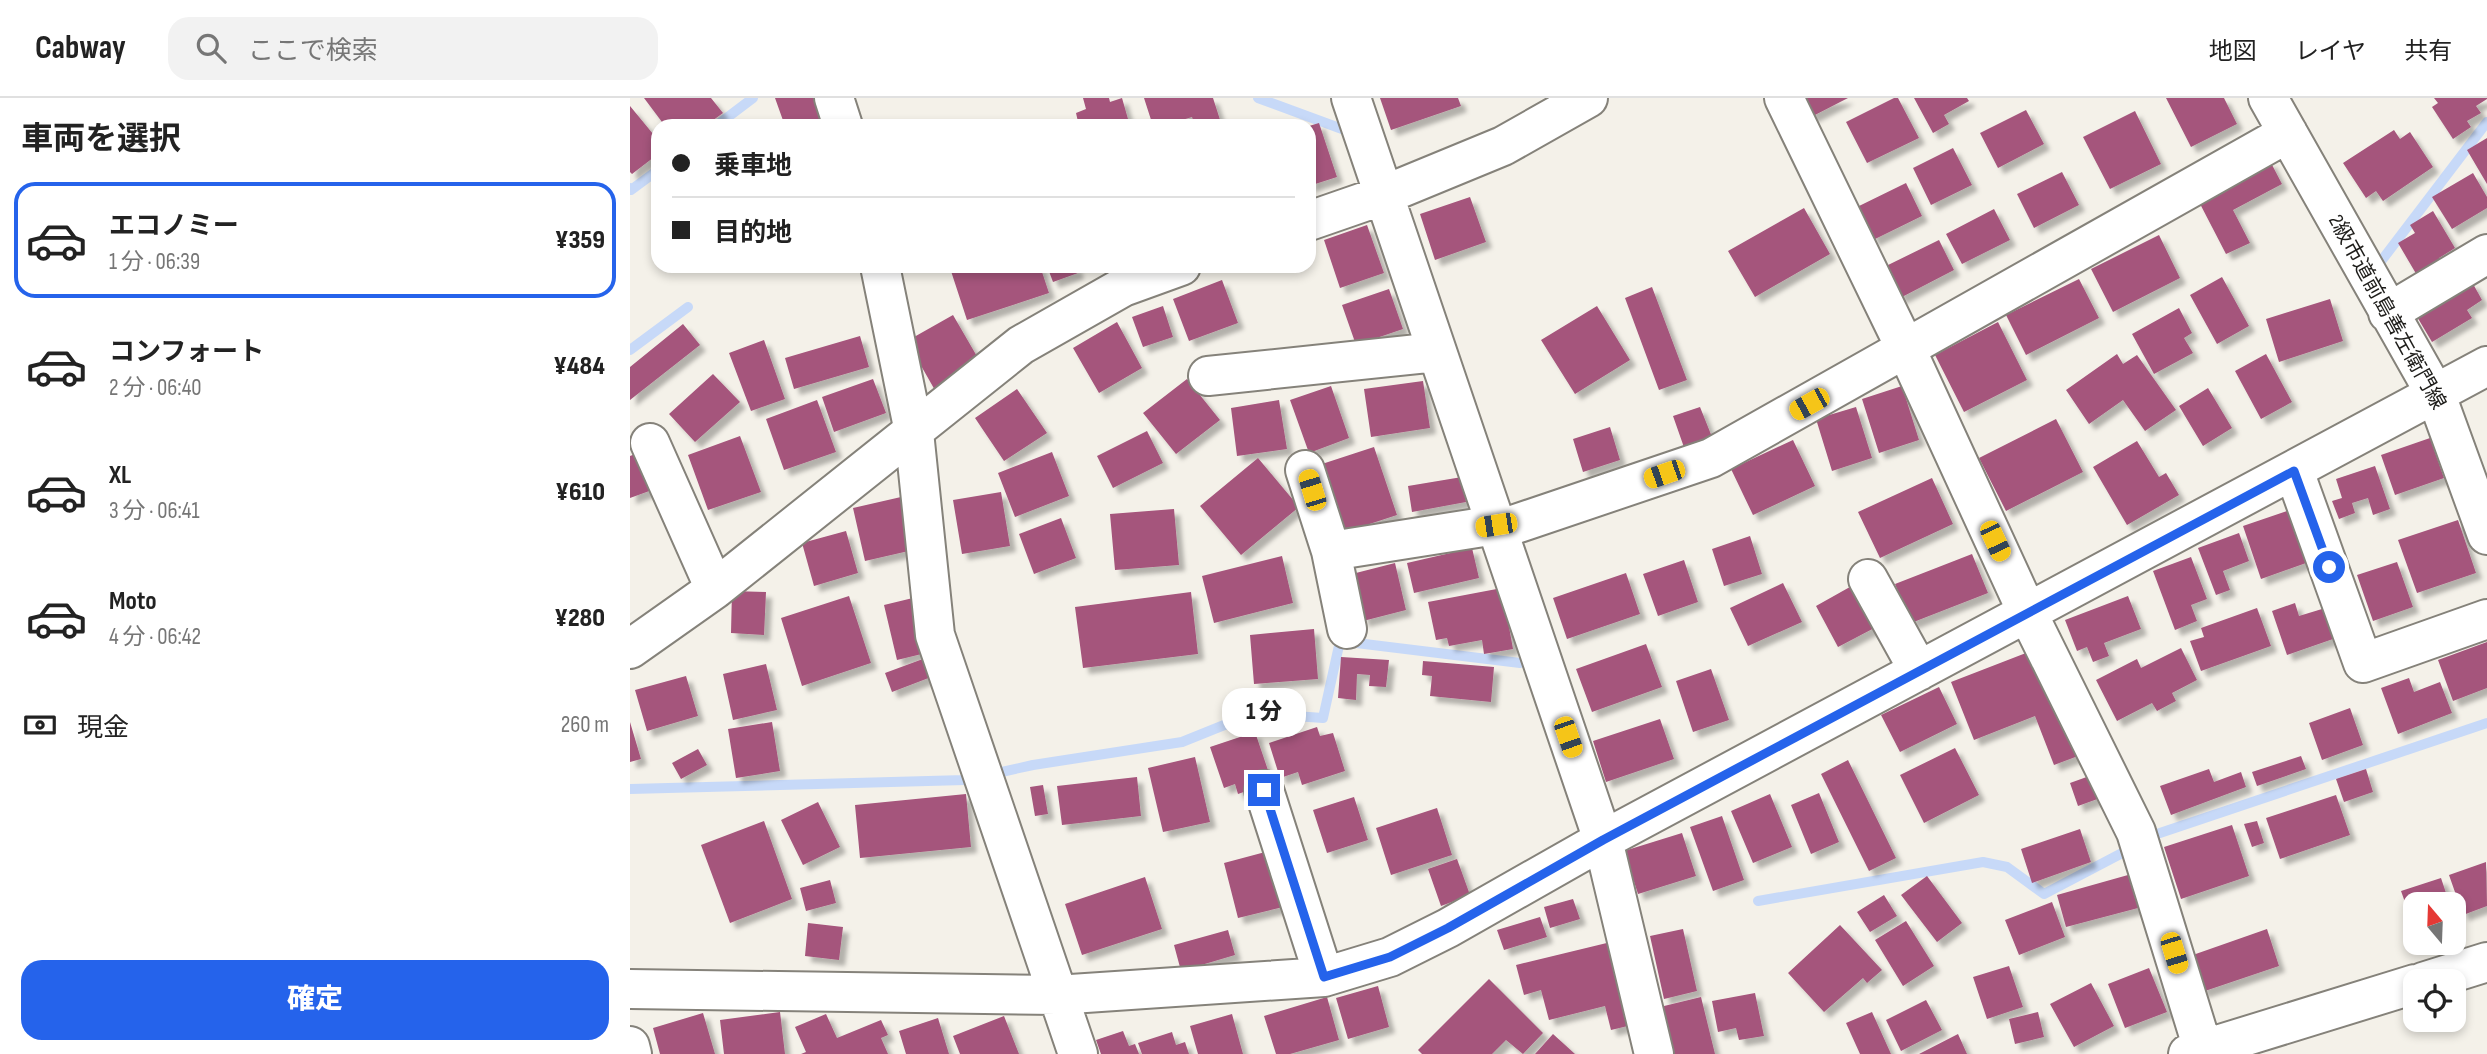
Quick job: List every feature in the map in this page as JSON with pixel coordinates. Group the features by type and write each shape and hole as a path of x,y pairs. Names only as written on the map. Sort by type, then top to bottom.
{"street":[{"path":"834,98 841,119"},
{"path":"1351,98 1603,840 1654,1054"},
{"path":"1316,218 1384,195 1503,146 1588,98"},
{"path":"1784,98 1906,349 2028,614 2136,832 2196,1052 2403,988"},
{"name":"2級市道前島善左衛門線","path":"2268,98 2435,395 2487,535"},
{"path":"1331,551 1497,528 1711,458 2288,133"},
{"path":"2388,313 2487,254"},
{"path":"881,273 914,432 936,635 1078,1054"},
{"path":"630,649 715,589 1021,345 1124,287 1162,273"},
{"path":"1208,376 1437,352"},
{"path":"630,989 1056,995 1324,977 1390,957 2487,366"},
{"path":"650,443 715,589"},
{"path":"1305,470 1331,551 1347,629"},
{"path":"2294,471 2363,663 2487,620"},
{"path":"1868,579 1919,671"},
{"path":"1264,790 1324,977"},
{"path":"2465,969 2487,962"},
{"path":"630,1046 632,1054"}],"building":[{"path":"644,98 711,98 723,113 715,119 660,119"},
{"path":"775,98 819,98 826,119 782,119"},
{"path":"1083,98 1109,98 1110,102 1122,98 1128,119 1077,119 1076,113 1086,109"},
{"path":"1144,98 1213,98 1220,119 1192,117 1151,119"},
{"path":"1380,98 1458,98 1461,106 1391,130"},
{"path":"1801,98 1848,98 1811,117"},
{"path":"1898,98 1919,138 1867,163 1846,122"},
{"path":"1914,98 1967,98 1969,101 1944,115 1949,124 1933,133"},
{"path":"2166,98 2224,98 2237,124 2191,147"},
{"path":"2434,98 2487,99 2476,106 2481,113 2467,121 2471,127 2453,139 2432,107 2438,103"},
{"path":"630,106 651,132 651,159 632,174"},
{"path":"2026,110 2044,144 1998,168 1980,133"},
{"path":"2135,111 2161,164 2110,189 2083,137"},
{"path":"1319,123 1337,177 1316,184 1316,124"},
{"path":"2394,130 2400,139 2410,132 2433,167 2383,201 2376,191 2366,198 2343,163"},
{"path":"2487,138 2487,184 2467,150"},
{"path":"1953,148 1972,185 1931,205 1913,168"},
{"path":"2270,161 2282,184 2233,210 2250,243 2226,254 2197,198"},
{"path":"2062,172 2079,205 2034,228 2017,194"},
{"path":"2473,173 2487,197 2487,208 2452,229 2432,197"},
{"path":"1906,183 1922,216 1873,240 1857,207"},
{"path":"1470,197 1486,242 1435,260 1420,214"},
{"path":"1804,208 1830,254 1755,297 1728,251"},
{"path":"1994,209 2010,240 1962,264 1946,234"},
{"path":"2433,211 2455,248 2439,258 2441,263 2418,277 2398,243 2415,233 2410,225"},
{"path":"1367,225 1384,273 1340,288 1324,240"},
{"path":"2159,235 2180,278 2113,312 2091,269"},
{"path":"1939,240 1954,270 1900,298 1884,267"},
{"path":"952,273 1042,273 1049,293 967,320"},
{"path":"1050,273 1078,273 1053,282"},
{"path":"2222,277 2249,326 2217,344 2190,295"},
{"path":"2079,279 2099,318 2026,355 2006,315"},
{"path":"1222,280 1238,323 1189,341 1173,299"},
{"path":"2472,282 2482,300 2467,310 2472,318 2432,342 2416,315"},
{"path":"1652,287 1687,380 1659,390 1625,298"},
{"path":"1389,289 1403,329 1356,345 1342,305"},
{"path":"2330,299 2343,341 2279,362 2266,319"},
{"path":"1163,306 1173,337 1143,347 1132,317"},
{"path":"1597,306 1630,360 1575,394 1541,340"},
{"path":"2179,308 2192,333 2184,338 2193,353 2154,374 2132,334"},
{"path":"953,315 982,365 936,392 907,341"},
{"path":"1117,322 1142,368 1099,393 1073,348"},
{"path":"1998,322 2027,380 1964,412 1935,355"},
{"path":"683,324 700,345 630,400 630,367"},
{"path":"860,336 869,367 794,389 785,358"},
{"path":"764,340 785,399 751,411 729,353"},
{"path":"2117,354 2123,364 2137,355 2176,410 2145,431 2123,400 2089,424 2066,390"},
{"path":"2266,354 2292,402 2261,419 2235,371"},
{"path":"713,374 740,402 695,442 669,414"},
{"path":"873,379 886,413 834,432 822,397"},
{"path":"1187,379 1220,420 1176,454 1143,413"},
{"path":"1423,381 1430,428 1371,437 1364,389"},
{"path":"1331,386 1349,438 1309,453 1290,400"},
{"path":"1902,386 1919,440 1879,453 1862,399"},
{"path":"2208,388 2232,428 2203,446 2179,406"},
{"path":"1017,389 1047,433 1004,461 975,418"},
{"path":"817,400 836,452 784,470 766,419"},
{"path":"1279,400 1287,449 1237,456 1231,408"},
{"path":"1700,407 1714,442 1686,453 1673,416"},
{"path":"1856,407 1872,458 1832,471 1816,419"},
{"path":"2056,419 2083,472 2006,511 1979,458"},
{"path":"1610,427 1620,460 1583,472 1573,439"},
{"path":"1147,431 1163,463 1113,488 1097,456"},
{"path":"740,436 761,492 708,510 688,455"},
{"path":"2430,438 2444,478 2395,495 2381,455"},
{"path":"1793,440 1815,486 1753,515 1731,469"},
{"path":"2137,441 2159,477 2166,473 2179,495 2127,525 2093,467"},
{"path":"1374,447 1397,515 1345,532 1322,464"},
{"path":"1052,452 1069,496 1015,517 998,473"},
{"path":"638,453 652,490 630,498 630,456"},
{"path":"1258,458 1299,507 1241,555 1200,506"},
{"path":"2375,466 2390,509 2373,515 2368,498 2352,503 2355,513 2339,519 2332,501 2342,498 2336,479"},
{"path":"1462,477 1466,502 1412,512 1408,486"},
{"path":"1932,478 1953,524 1880,558 1858,512"},
{"path":"1001,492 1010,546 962,554 953,500"},
{"path":"901,497 913,550 865,561 853,508"},
{"path":"1174,509 1179,565 1115,570 1110,514"},
{"path":"2287,511 2306,563 2261,579 2243,526"},
{"path":"1061,518 1076,558 1034,574 1019,534"},
{"path":"2458,520 2476,573 2417,593 2398,540"},
{"path":"846,531 858,573 814,586 802,543"},
{"path":"2239,533 2249,561 2223,571 2230,590 2216,595 2198,548"},
{"path":"1750,536 1762,574 1724,586 1712,549"},
{"path":"1472,548 1479,578 1414,593 1407,563"},
{"path":"1972,554 1988,593 1911,623 1895,584"},
{"path":"1282,556 1293,603 1214,623 1202,576"},
{"path":"2191,557 2207,599 2191,605 2197,621 2175,630 2153,571"},
{"path":"1684,560 1698,602 1658,616 1643,574"},
{"path":"2397,562 2413,607 2373,621 2357,575"},
{"path":"1395,563 1406,610 1363,621 1352,574"},
{"path":"1626,573 1640,614 1567,639 1553,598"},
{"path":"1783,583 1802,622 1748,646 1730,608"},
{"path":"1857,583 1880,625 1838,647 1816,606"},
{"path":"1502,588 1513,649 1484,654 1482,640 1449,646 1447,638 1436,640 1428,602"},
{"path":"732,591 766,592 764,635 731,633"},
{"path":"1191,592 1198,654 1083,668 1075,607"},
{"path":"849,596 871,663 802,686 781,618"},
{"path":"2128,596 2141,629 2104,643 2109,656 2093,662 2087,647 2077,651 2065,620"},
{"path":"917,597 930,652 897,660 884,605"},
{"path":"2295,603 2299,616 2322,609 2333,639 2287,655 2272,611"},
{"path":"2257,608 2271,646 2201,671 2190,641 2204,637 2201,628"},
{"path":"1314,629 1318,679 1254,684 1250,635"},
{"path":"2487,642 2487,688 2453,701 2438,660"},
{"path":"1646,644 1662,687 1592,712 1576,669"},
{"path":"2181,648 2197,680 2172,693 2176,701 2157,711 2152,703 2117,721 2096,680 2137,659 2141,668"},
{"path":"2036,649 2078,756 2054,765 2035,716 1974,740 1951,682"},
{"path":"931,656 939,674 892,692 885,673"},
{"path":"1341,657 1389,660 1386,687 1369,686 1370,675 1357,674 1356,700 1338,698"},
{"path":"1423,661 1494,667 1491,702 1430,696 1432,676 1422,675"},
{"path":"766,664 777,710 733,720 723,674"},
{"path":"1711,669 1729,720 1693,732 1676,681"},
{"path":"686,676 698,716 647,731 635,690"},
{"path":"2409,678 2414,692 2440,682 2452,713 2398,734 2381,688"},
{"path":"1939,687 1957,724 1900,752 1881,715"},
{"path":"2350,708 2363,745 2322,760 2309,723"},
{"path":"1660,719 1674,759 1606,782 1593,741"},
{"path":"630,722 641,759 630,762"},
{"path":"772,722 780,771 736,778 728,729"},
{"path":"1317,727 1320,736 1333,733 1345,771 1302,785 1298,772 1280,778 1269,743"},
{"path":"1255,732 1272,782 1238,794 1235,784 1224,788 1210,747"},
{"path":"1955,748 1979,795 1924,823 1900,775"},
{"path":"698,749 707,765 681,779 672,763"},
{"path":"2301,756 2306,769 2257,786 2252,772"},
{"path":"1195,757 1210,822 1163,832 1148,768"},
{"path":"1848,760 1896,858 1869,871 1821,774"},
{"path":"2209,769 2214,782 2241,772 2246,787 2171,815 2160,786"},
{"path":"2366,769 2373,792 2344,802 2336,779"},
{"path":"2095,774 2103,797 2078,806 2070,783"},
{"path":"1137,777 1141,816 1062,825 1057,786"},
{"path":"1043,785 1048,814 1035,816 1030,787"},
{"path":"1819,793 1839,842 1811,854 1791,805"},
{"path":"966,794 971,847 860,858 855,805"},
{"path":"1770,794 1792,847 1753,863 1731,811"},
{"path":"2336,795 2350,835 2280,859 2266,818"},
{"path":"1354,797 1368,840 1327,853 1313,810"},
{"path":"818,802 840,847 803,865 781,820"},
{"path":"1437,808 1452,855 1391,875 1376,828"},
{"path":"1722,816 1744,880 1713,891 1690,827"},
{"path":"764,821 792,899 730,923 701,845"},
{"path":"2257,821 2264,843 2252,847 2244,824"},
{"path":"2232,825 2249,876 2181,899 2164,847"},
{"path":"2080,829 2091,862 2032,883 2021,849"},
{"path":"1682,833 1696,876 1638,894 1624,851"},
{"path":"1269,851 1283,907 1238,918 1224,863"},
{"path":"1457,859 1470,895 1441,906 1428,869"},
{"path":"2486,862 2487,906 2466,914 2466,892 2455,892 2449,875"},
{"path":"2128,875 2138,908 2066,927 2057,895"},
{"path":"1927,876 1962,923 1937,942 1901,895"},
{"path":"1145,877 1162,929 1082,955 1065,904"},
{"path":"2441,878 2446,892 2403,892 2403,897 2401,891"},
{"path":"830,880 836,903 806,911 800,888"},
{"path":"1884,895 1897,916 1870,932 1857,912"},
{"path":"1573,899 1580,919 1550,928 1544,907"},
{"path":"2052,902 2065,937 2019,955 2005,920"},
{"path":"1540,917 1547,937 1504,950 1497,930"},
{"path":"1906,921 1934,966 1903,986 1875,940"},
{"path":"808,923 843,927 839,960 805,956"},
{"path":"1840,925 1882,970 1867,983 1863,978 1824,1012 1788,973"},
{"path":"1683,929 1697,991 1664,999 1650,936"},
{"path":"2267,929 2279,966 2202,992 2190,956"},
{"path":"1228,930 1235,955 1181,971 1174,945"},
{"path":"1615,941 1636,1024 1611,1030 1605,1006 1549,1020 1541,990 1524,995 1516,965"},
{"path":"2009,966 2023,1007 1987,1019 1973,977"},
{"path":"2149,968 2167,1012 2125,1028 2108,984"},
{"path":"1489,979 1543,1033 1523,1054 1506,1040 1492,1054 1422,1054 1418,1050"},
{"path":"2091,983 2114,1026 2074,1047 2050,1004"},
{"path":"1378,986 1389,1027 1348,1039 1336,998"},
{"path":"1755,993 1764,1036 1739,1040 1736,1028 1718,1032 1712,1001"},
{"path":"1327,997 1339,1040 1290,1054 1276,1054 1264,1016"},
{"path":"1701,997 1715,1054 1672,1054 1660,1007"},
{"path":"1926,1000 1942,1030 1901,1051 1886,1020"},
{"path":"780,1012 785,1054 724,1054 720,1020"},
{"path":"1872,1012 1891,1054 1860,1054 1846,1023"},
{"path":"2038,1012 2044,1037 2015,1044 2009,1019"},
{"path":"703,1013 715,1054 660,1054 653,1028"},
{"path":"826,1014 837,1038 881,1020 888,1035 881,1038 888,1054 801,1054 806,1052 795,1027"},
{"path":"1232,1014 1243,1054 1198,1054 1190,1026"},
{"path":"1004,1016 1019,1054 960,1054 953,1036"},
{"path":"938,1018 949,1054 906,1054 899,1031"},
{"path":"1123,1031 1129,1046 1135,1044 1139,1054 1101,1054 1096,1040"},
{"path":"1172,1032 1176,1045 1185,1042 1189,1054 1142,1054 1138,1043"},
{"path":"1553,1034 1575,1054 1535,1054"},
{"path":"1958,1034 1967,1054 1919,1054"}],"waterway":[{"path":"725,119 753,98"},
{"path":"1258,98 1315,119"},
{"path":"1316,119 1342,129"},
{"path":"2382,260 2487,122"},
{"path":"630,188 631,190 651,175"},
{"path":"630,350 688,307"},
{"path":"630,789 965,780 1033,765 1182,742 1254,713 1323,718 1340,641 1520,663"},
{"path":"2151,836 2487,723"},
{"path":"1758,901 1983,862 2007,867 2044,894 2126,851"}],"route":[{"path":"1264,790 1324,977 1390,957 1448,928 1603,840 2294,471 2329,567"}]}
